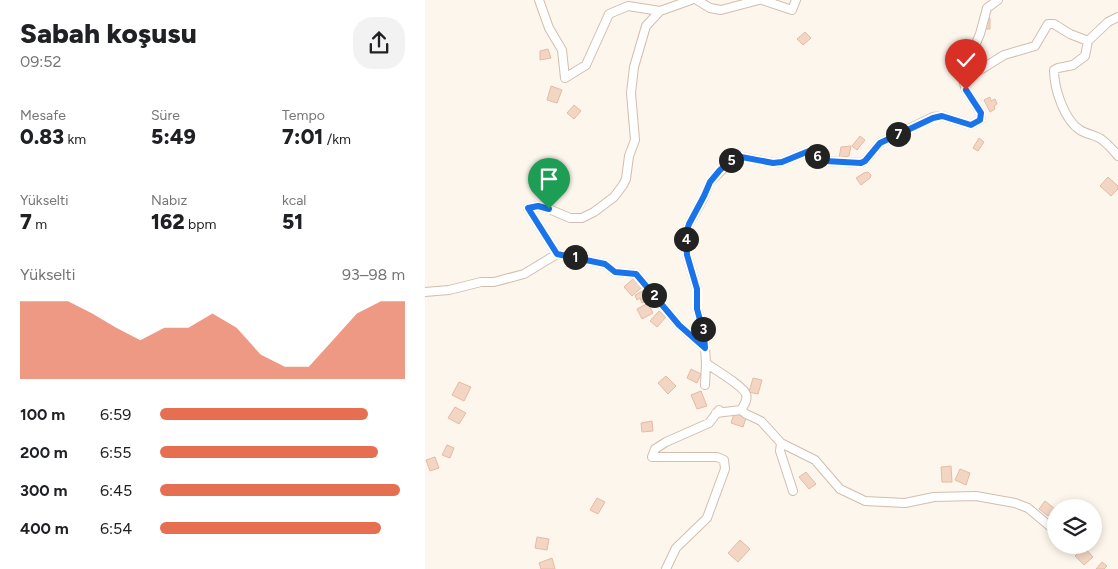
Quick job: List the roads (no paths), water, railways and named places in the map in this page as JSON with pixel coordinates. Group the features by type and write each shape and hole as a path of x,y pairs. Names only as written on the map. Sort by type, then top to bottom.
{"street":[{"path":"539,0 549,28 561,50 565,78 586,65 609,14 628,6 659,11 691,0"},
{"path":"697,0 710,8 721,10 761,0 792,10 796,0"},
{"path":"705,385 704,334 697,309 697,289 687,255 686,234 710,182 736,156 773,163 782,162 809,151 825,161 861,163 865,161 880,143 933,118 942,116 971,125 975,124 980,120 981,113 966,90 961,76 980,34 987,8 998,0"},
{"path":"557,254 528,208 538,206 570,218 582,218 594,212 614,197 623,185 626,179 629,156 635,140 631,93 634,67 646,26 659,11"},
{"path":"1118,17 1108,22 1088,42 1085,56 1073,65 1054,70 1057,94 1076,126 1081,131 1111,147 1118,156"},
{"path":"961,76 980,70 1004,55 1035,46 1048,24 1054,24 1069,34 1088,42"},
{"path":"425,292 449,290 481,282 494,282 525,274 557,254 605,264 615,272 636,274 679,325 705,348"},
{"path":"706,364 745,393 746,401 741,410"},
{"path":"667,569 676,548 707,518 725,469 724,460 717,456 652,456 655,449 666,442 709,424 718,411 741,410 761,421 781,443 815,460 840,489 865,501 905,503 934,497 976,496 1015,503 1027,508 1047,524"},
{"path":"781,443 780,451 793,490"}]}
